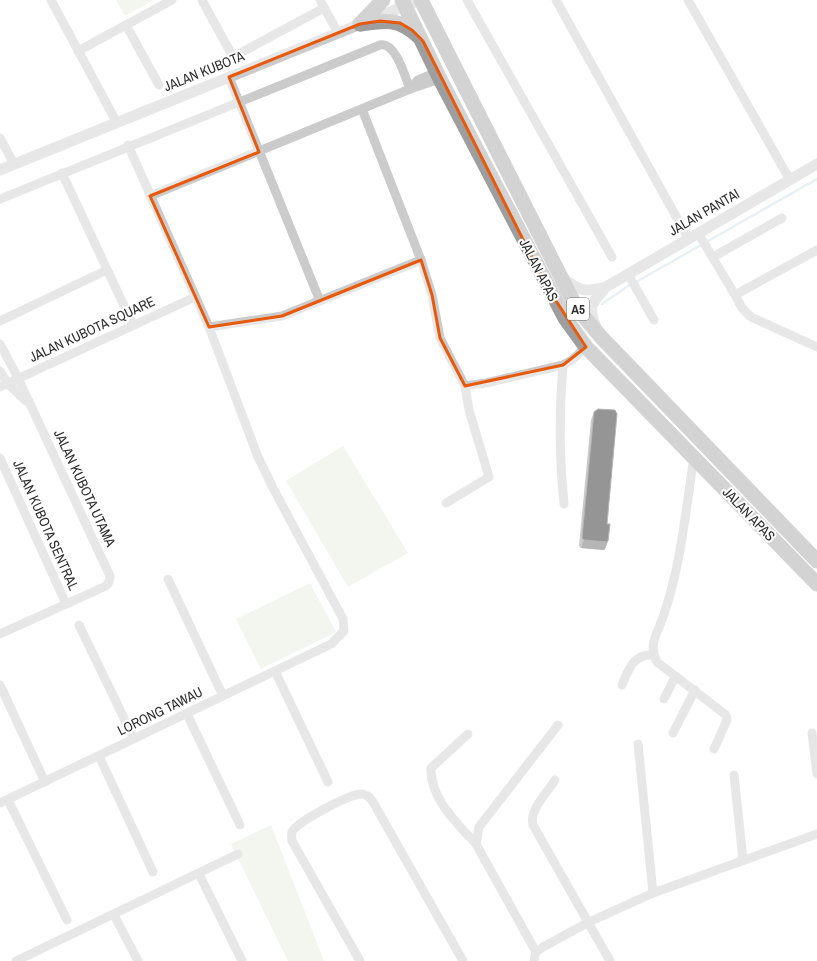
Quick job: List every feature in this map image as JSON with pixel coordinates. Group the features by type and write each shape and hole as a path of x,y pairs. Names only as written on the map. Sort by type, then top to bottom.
{"highway":[{"name":"JALAN APAS","path":"420,0 576,306 600,337 817,561"},
{"path":"360,24 379,2"},
{"name":"JALAN APAS","path":"404,3 547,287 565,318 586,347 817,584"},
{"path":"360,24 380,21 400,23 423,41"},
{"path":"457,70 450,73 450,81 478,150"}],"street":[{"path":"51,0 117,123"},
{"path":"78,51 172,0"},
{"path":"202,0 233,57 322,4 338,33"},
{"name":"JALAN KUBOTA","path":"0,170 230,80 360,24 404,3 420,0"},
{"path":"466,0 612,257"},
{"path":"556,0 688,238"},
{"path":"688,0 790,180"},
{"path":"126,25 159,85"},
{"path":"0,199 128,145 239,103 384,44 393,50 410,89"},
{"path":"150,196 410,89 439,75"},
{"path":"230,80 320,301"},
{"path":"362,109 421,260 432,294 440,338 465,386 469,410 488,477 446,503"},
{"path":"0,138 14,164"},
{"path":"128,145 209,327 282,316 421,260"},
{"name":"JALAN PANTAI","path":"606,287 630,277 688,238 700,235 817,164"},
{"path":"62,173 133,325"},
{"path":"711,254 782,218"},
{"path":"700,235 742,308 751,317 817,347"},
{"path":"735,295 817,250"},
{"path":"0,321 107,270"},
{"path":"560,276 581,290 588,291 606,287"},
{"path":"630,277 654,320"},
{"path":"600,337 591,310 592,302 606,287"},
{"name":"JALAN KUBOTA SQUARE","path":"4,385 195,297"},
{"name":"LORONG TAWAU","path":"4,802 331,644 344,631 343,618 273,488 258,456 209,327"},
{"name":"JALAN KUBOTA UTAMA","path":"0,344 18,378 110,576 109,582 106,586 66,604"},
{"path":"465,386 486,383 562,364 572,360 586,347"},
{"path":"562,364 559,411 560,467 564,504"},
{"name":"JALAN KUBOTA UTAMA","path":"0,371 4,385 31,406"},
{"path":"694,457 681,546 665,613 652,645 653,655 658,662 674,677 695,690 726,715 727,720 714,748"},
{"name":"JALAN KUBOTA SENTRAL","path":"0,458 66,604"},
{"path":"168,579 223,696"},
{"path":"0,634 66,604"},
{"path":"79,624 134,739"},
{"path":"622,684 634,661 640,656 653,655"},
{"path":"275,671 328,782"},
{"path":"664,699 674,677"},
{"path":"0,685 45,782"},
{"path":"673,732 695,690"},
{"path":"186,714 240,825"},
{"path":"476,844 479,827 558,725"},
{"path":"812,733 817,774"},
{"path":"468,734 442,756 431,768 430,777 441,804 476,844 535,957 542,947 589,922 653,893 817,834"},
{"path":"638,744 653,893"},
{"path":"99,756 153,872"},
{"path":"734,775 743,860"},
{"path":"555,780 531,818 533,825 610,961"},
{"path":"360,961 292,841 292,832 300,824 338,802 352,795 362,794 369,796 373,802 463,961"},
{"path":"4,802 67,920"},
{"path":"16,961 36,957 114,915 238,854"},
{"path":"199,874 242,961"},
{"path":"114,915 138,961"}],"highlighted area":[{"path":"380,21 400,23 412,30 423,41 547,287 586,347 563,365 465,386 440,338 432,295 421,260 282,316 209,327 150,196 259,152 229,77 360,24"}],"shaded area":[{"path":"116,0 154,0 125,16"},
{"path":"343,446 408,553 348,587 286,481"},
{"path":"310,583 336,632 261,669 236,619"},
{"path":"271,825 324,961 288,961 231,844"}],"building":[{"path":"598,409 615,410 617,414 607,524 610,524 607,542 584,540 582,538 594,412"}],"waterway":[{"path":"636,282 817,179"},
{"path":"602,304 631,284"}]}
